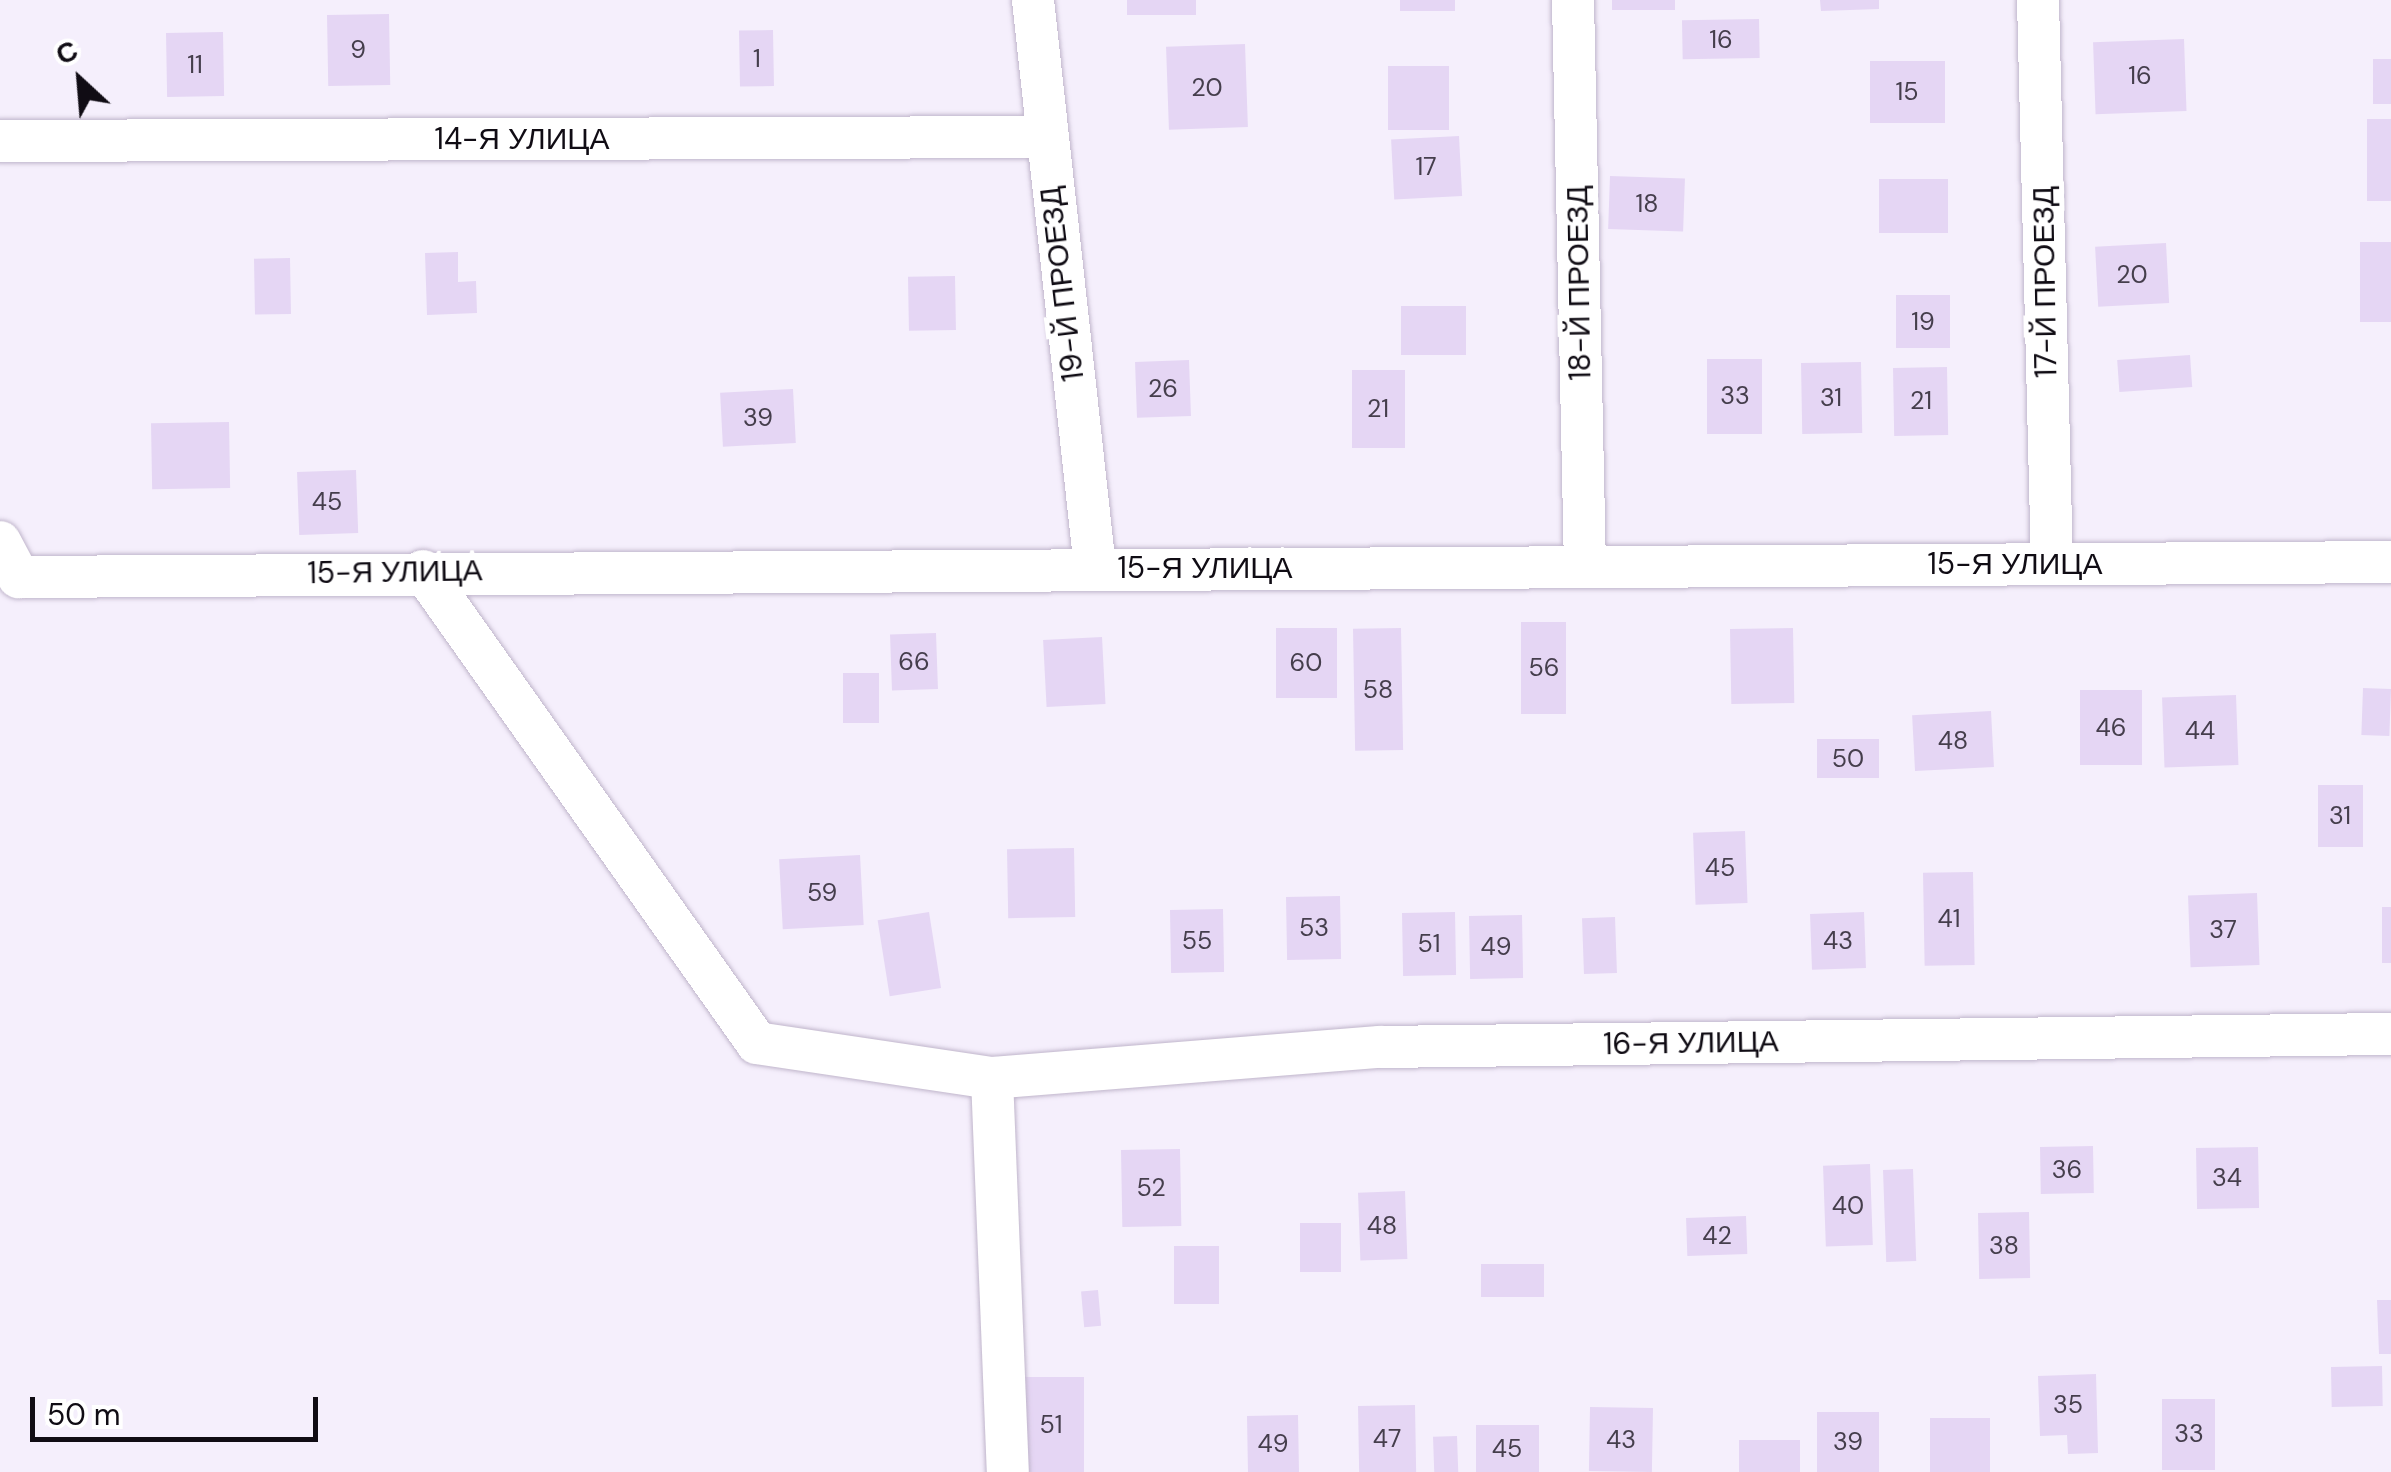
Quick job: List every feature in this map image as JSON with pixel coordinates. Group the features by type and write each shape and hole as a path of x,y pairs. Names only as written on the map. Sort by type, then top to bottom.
{"street":[{"name":"19-Й ПРОЕЗД","path":"1034,0 1044,137 1095,568"},
{"name":"18-Й ПРОЕЗД","path":"1573,0 1586,566"},
{"name":"17-Й ПРОЕЗД","path":"2038,0 2052,564"},
{"name":"14-Я УЛИЦА","path":"0,142 1044,137"},
{"name":"15-Я УЛИЦА","path":"10,559 423,571 2391,562"},
{"name":"16-Я УЛИЦА","path":"423,571 758,1043 992,1078 1380,1047 2391,1034"},
{"path":"992,1078 1008,1472"}],"building":[{"path":"1127,0 1196,0 1196,15 1127,15"},
{"path":"1400,0 1455,0 1455,11 1400,11"},
{"path":"1612,0 1675,0 1675,10 1612,10"},
{"path":"1820,0 1879,0 1879,9 1821,11"},
{"path":"389,14 390,85 328,86 327,15"},
{"path":"1759,19 1760,58 1683,59 1682,20"},
{"path":"773,30 774,86 740,87 739,31"},
{"path":"223,32 224,96 167,97 166,33"},
{"path":"2184,39 2187,111 2096,114 2093,42"},
{"path":"1245,44 1248,127 1169,130 1166,47"},
{"path":"2373,59 2391,59 2391,104 2373,104"},
{"path":"1870,61 1945,61 1945,123 1870,123"},
{"path":"1388,66 1449,66 1449,130 1388,130"},
{"path":"2367,119 2391,119 2391,201 2367,201"},
{"path":"1459,136 1462,196 1394,199 1391,140"},
{"path":"1610,176 1685,179 1683,232 1608,229"},
{"path":"1879,179 1948,179 1948,233 1879,233"},
{"path":"2360,242 2391,242 2391,322 2360,322"},
{"path":"2166,243 2169,303 2098,307 2095,247"},
{"path":"458,252 458,282 476,281 477,313 427,315 425,253"},
{"path":"290,258 291,314 255,315 254,259"},
{"path":"955,276 956,330 909,331 908,277"},
{"path":"1896,295 1950,295 1950,348 1896,348"},
{"path":"1401,306 1466,306 1466,355 1401,355"},
{"path":"2190,355 2192,387 2119,392 2117,360"},
{"path":"1707,359 1762,359 1762,434 1707,434"},
{"path":"1189,360 1191,416 1137,418 1135,362"},
{"path":"1861,362 1862,433 1802,434 1801,363"},
{"path":"1947,367 1948,435 1894,436 1893,368"},
{"path":"1352,370 1405,370 1405,448 1352,448"},
{"path":"793,389 796,443 723,447 720,393"},
{"path":"229,422 230,488 152,489 151,423"},
{"path":"356,470 358,533 299,535 297,472"},
{"path":"1521,622 1566,622 1566,714 1521,714"},
{"path":"1276,628 1337,628 1337,698 1276,698"},
{"path":"1401,628 1403,750 1355,751 1353,629"},
{"path":"1793,628 1794,703 1731,704 1730,629"},
{"path":"936,633 938,689 892,691 890,635"},
{"path":"1102,637 1106,704 1047,707 1043,640"},
{"path":"843,673 879,673 879,723 843,723"},
{"path":"2363,688 2391,689 2389,736 2361,735"},
{"path":"2080,690 2142,690 2142,765 2080,765"},
{"path":"2236,695 2238,765 2164,768 2162,698"},
{"path":"1991,711 1994,767 1915,771 1912,715"},
{"path":"1817,739 1879,739 1879,778 1817,778"},
{"path":"2318,785 2363,785 2363,847 2318,847"},
{"path":"1745,831 1748,903 1696,905 1693,833"},
{"path":"1074,848 1075,917 1008,918 1007,849"},
{"path":"860,855 864,925 783,929 779,859"},
{"path":"1973,872 1975,965 1925,966 1923,873"},
{"path":"2257,893 2260,965 2191,967 2188,895"},
{"path":"1340,896 1341,959 1287,960 1286,897"},
{"path":"2382,907 2391,907 2391,963 2382,963"},
{"path":"1223,909 1224,972 1171,973 1170,910"},
{"path":"929,912 941,988 890,996 878,920"},
{"path":"1455,912 1456,975 1403,976 1402,913"},
{"path":"1864,912 1866,968 1812,970 1810,914"},
{"path":"1522,915 1523,978 1470,979 1469,916"},
{"path":"1615,917 1617,973 1584,974 1582,918"},
{"path":"2093,1146 2094,1193 2041,1194 2040,1147"},
{"path":"2258,1147 2259,1208 2197,1209 2196,1148"},
{"path":"1180,1149 1181,1226 1122,1227 1121,1150"},
{"path":"1870,1164 1873,1245 1826,1247 1823,1166"},
{"path":"1913,1169 1916,1261 1886,1262 1883,1170"},
{"path":"1405,1191 1407,1259 1360,1261 1358,1193"},
{"path":"2029,1212 2030,1278 1979,1279 1978,1213"},
{"path":"1746,1216 1747,1254 1687,1256 1686,1218"},
{"path":"1300,1223 1341,1223 1341,1272 1300,1272"},
{"path":"1174,1246 1219,1246 1219,1304 1174,1304"},
{"path":"1481,1264 1544,1264 1544,1297 1481,1297"},
{"path":"1098,1290 1101,1326 1084,1327 1081,1291"},
{"path":"2377,1300 2391,1300 2391,1354 2379,1354"},
{"path":"2382,1366 2383,1406 2332,1407 2331,1367"},
{"path":"2096,1374 2098,1453 2068,1454 2067,1435 2040,1436 2038,1376"},
{"path":"1018,1377 1084,1377 1084,1472 1018,1472"},
{"path":"2162,1399 2215,1399 2215,1470 2162,1470"},
{"path":"1415,1405 1416,1472 1359,1472 1358,1406"},
{"path":"1590,1407 1653,1408 1652,1472 1589,1471"},
{"path":"1817,1412 1879,1412 1879,1472 1817,1472"},
{"path":"1298,1415 1299,1472 1248,1472 1247,1416"},
{"path":"1930,1418 1990,1418 1990,1472 1930,1472"},
{"path":"1476,1425 1539,1425 1539,1472 1476,1472"},
{"path":"1457,1436 1458,1472 1434,1472 1433,1437"},
{"path":"1739,1440 1800,1440 1800,1472 1739,1472"}]}
